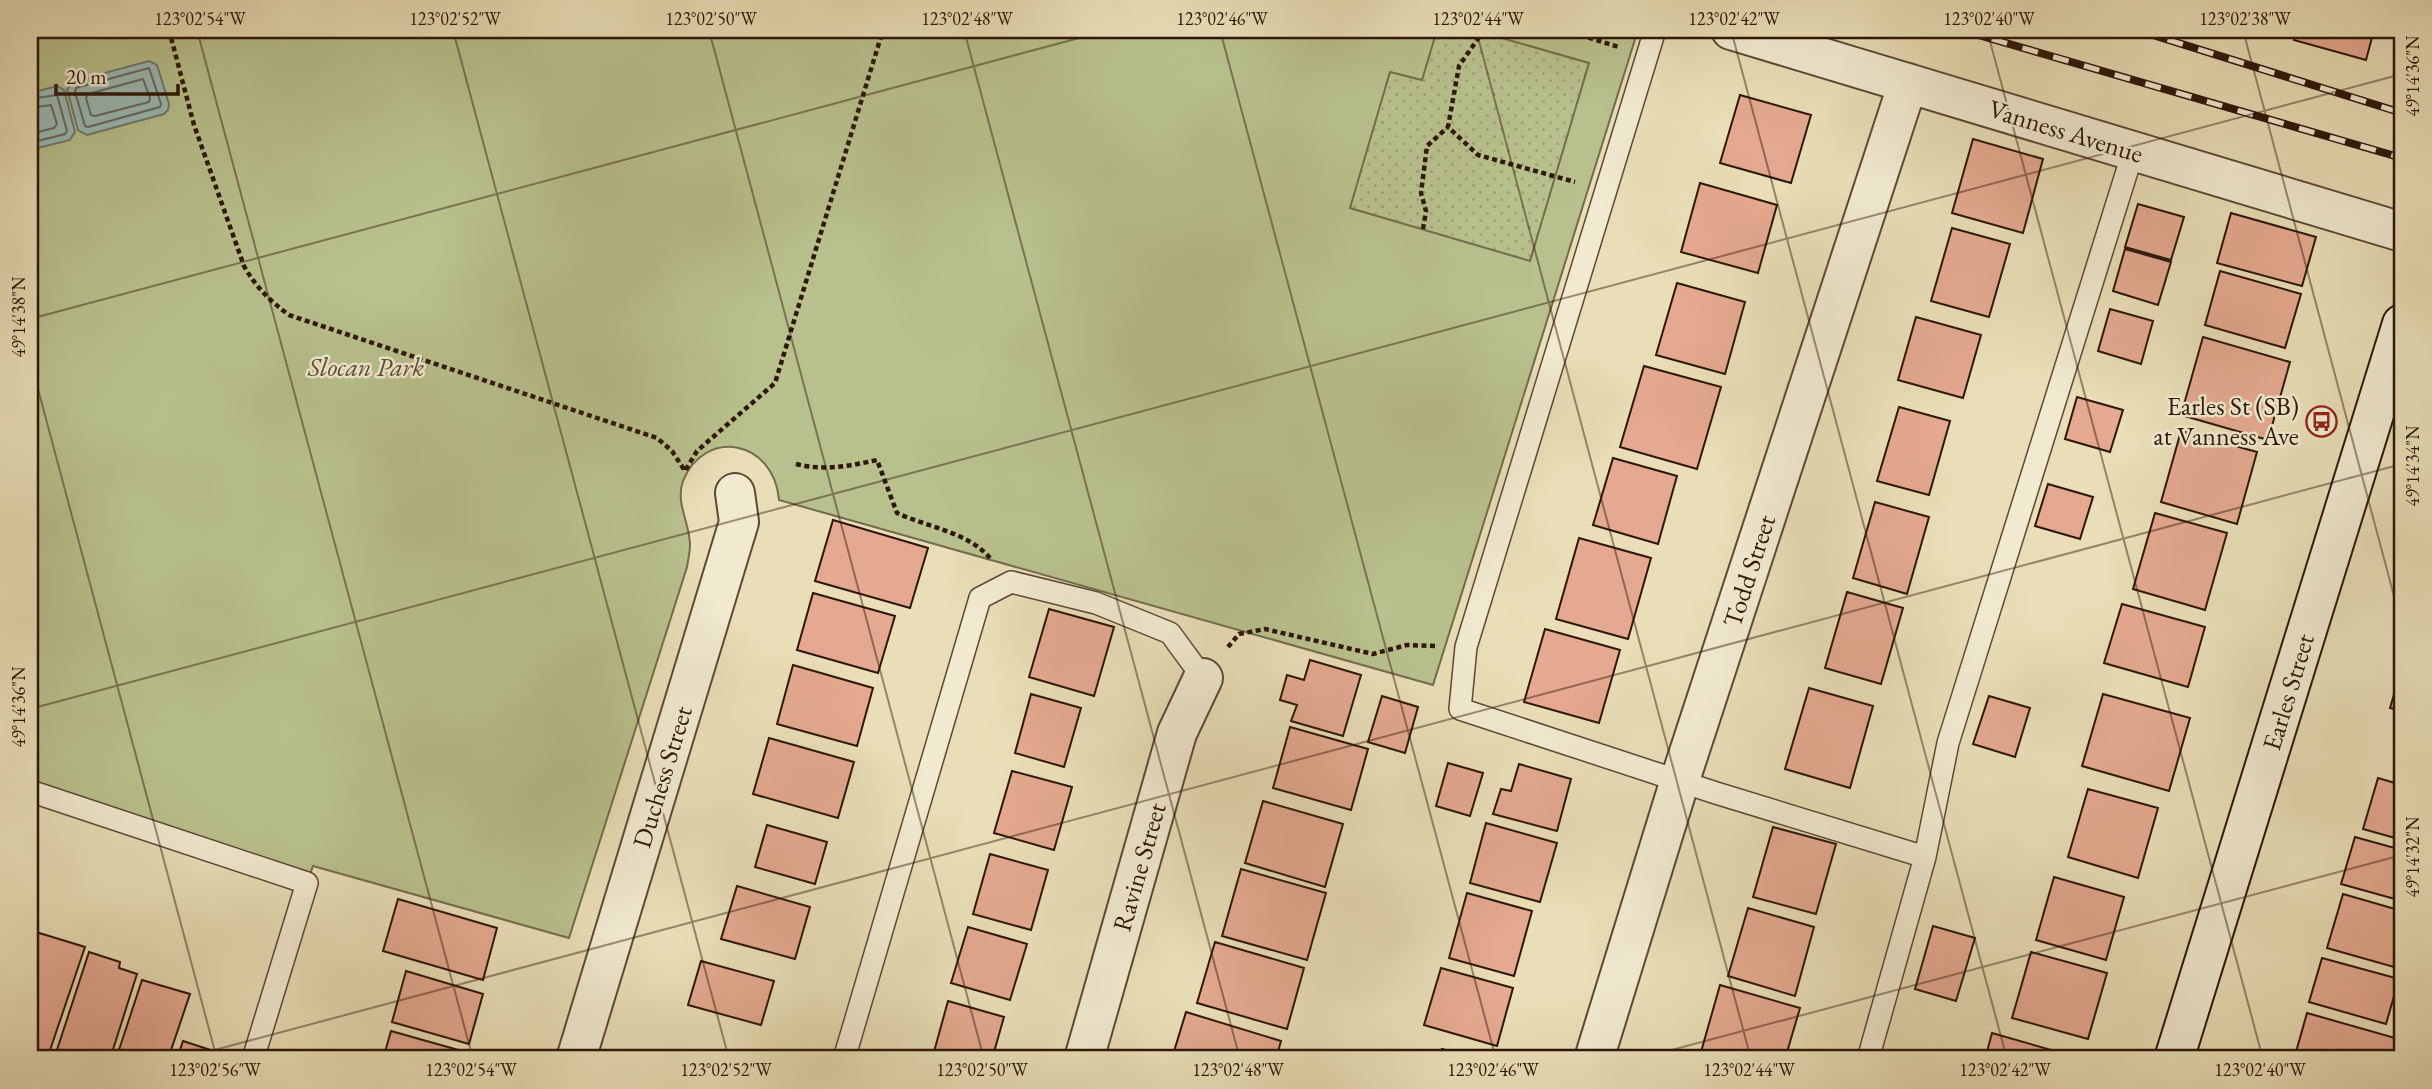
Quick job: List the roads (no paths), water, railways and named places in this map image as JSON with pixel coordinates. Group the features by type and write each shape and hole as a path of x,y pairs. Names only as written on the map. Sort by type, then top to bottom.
{"street":[{"name":"Vanness Avenue","path":"1731,30 2402,232"},
{"name":"Todd Street","path":"1594,1059 1680,780 1908,83"},
{"name":"Earles Street","path":"2174,1059 2402,324"},
{"name":"Duchess Street","path":"576,1059 739,522 735,493"},
{"name":"Ravine Street","path":"1084,1059 1177,733 1203,678"}],"lane":[{"path":"1655,30 1466,647 1460,709 1716,793 1925,857"},
{"path":"1868,1059 1925,857 1948,743 2133,152"},
{"path":"844,1059 980,598 1011,582 1096,603 1170,633 1203,678"},
{"path":"30,792 307,883 253,1059"}],"water":[{"path":"149,61 157,65 169,104 164,114 87,135 78,130 67,89 75,81"},
{"path":"57,86 64,90 75,132 70,140 30,150 30,93"}],"railway":[{"path":"1961,30 2402,158"},
{"path":"2137,30 2402,113"}],"place":[{"name":"Earles St (SB) at Vanness Ave","path":"2322,421"}],"park label":[{"name":"Slocan Park","path":"366,367"}]}
